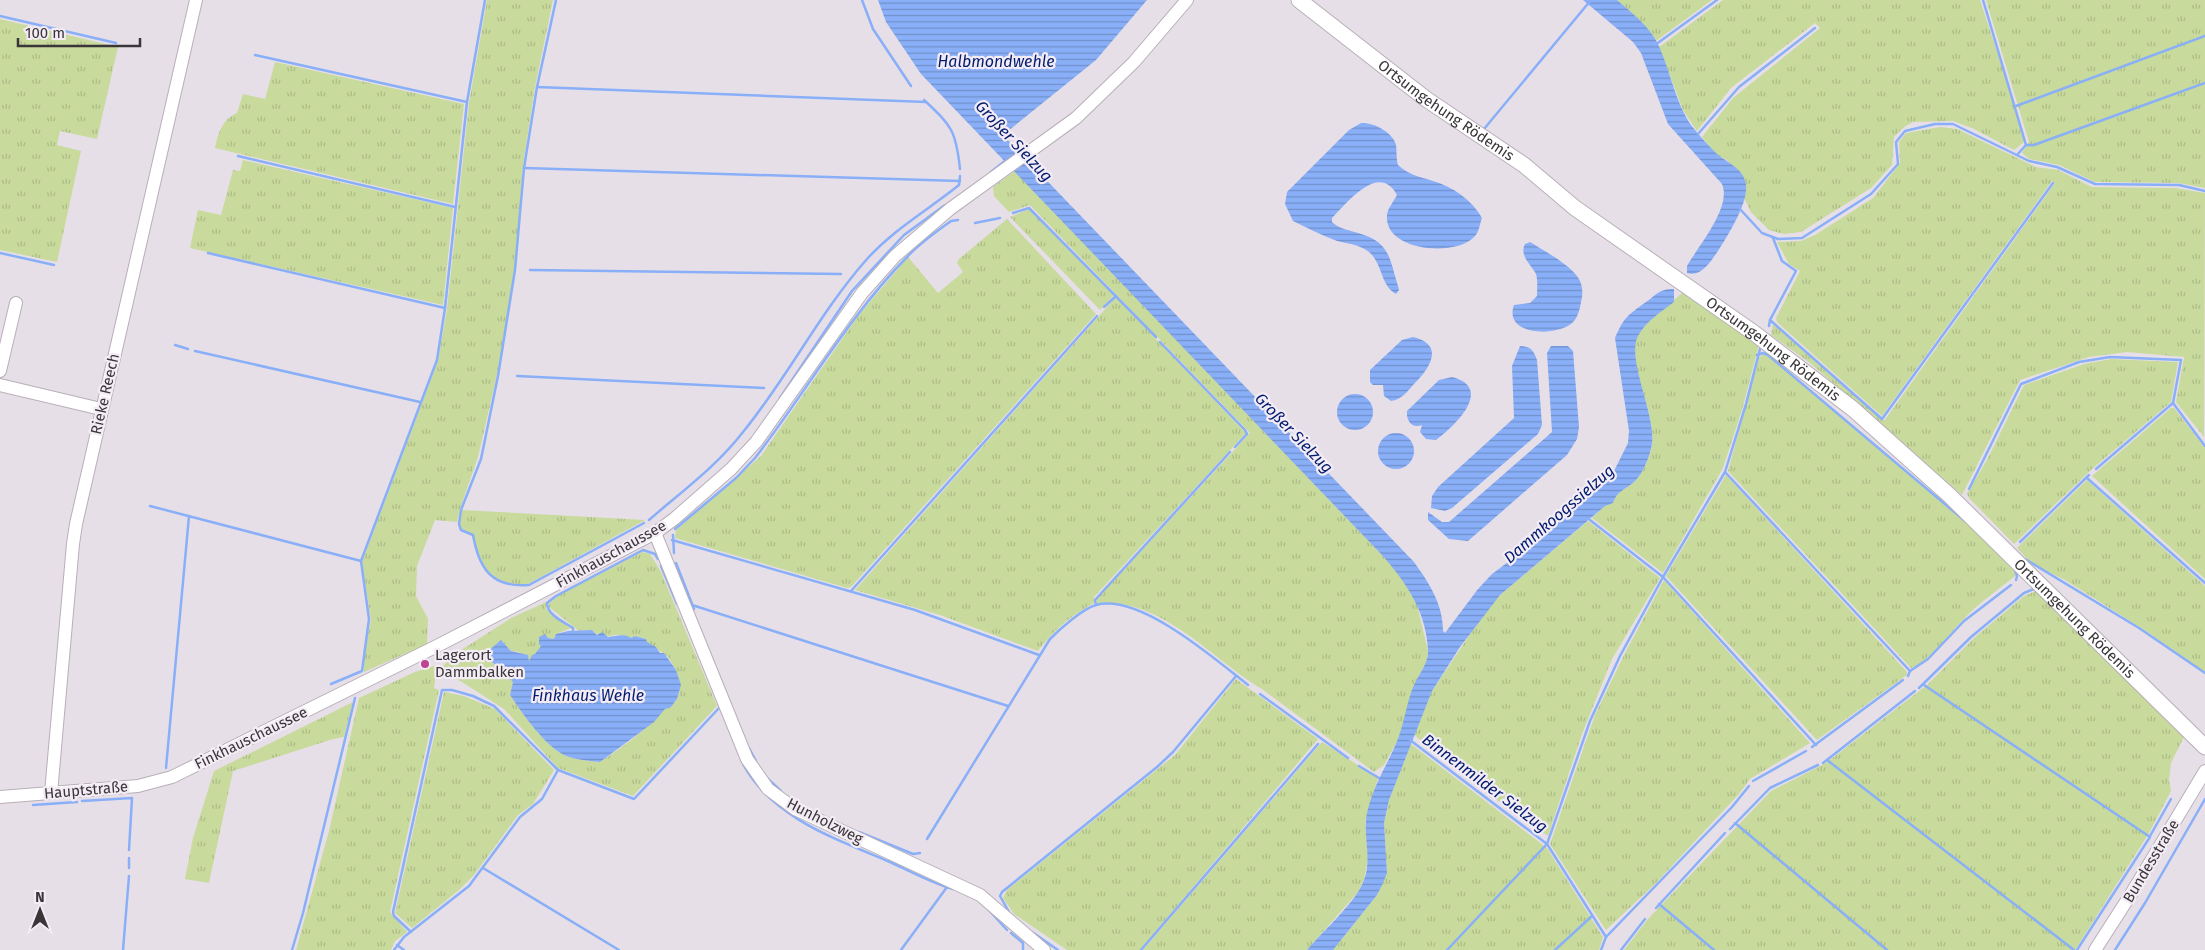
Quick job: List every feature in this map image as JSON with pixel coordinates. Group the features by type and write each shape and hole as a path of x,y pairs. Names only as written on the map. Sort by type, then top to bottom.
{"main road":[{"name":"Ortsumgehung Rödemis","path":"1299,0 1426,99 1524,165 1574,208 1754,333 1853,410 1949,495 2205,747"}],"street":[{"name":"Rieke Reech","path":"52,793 73,544 101,409 196,0"},
{"name":"Finkhauschaussee","path":"172,777 438,646 655,533 701,496 756,442 862,293 895,256 950,209 1003,173 1076,118 1134,62 1187,0"},
{"path":"0,371 16,303"},
{"path":"0,385 101,409"},
{"name":"Hunholzweg","path":"655,533 747,759 768,789 795,809 980,894 1039,949"},
{"name":"Bundesstraße","path":"2095,950 2205,771"},
{"name":"Hauptstraße","path":"0,797 138,786 172,777"}],"green space":[{"path":"487,0 553,0 535,87 523,165 515,270 497,375 478,457 457,522 435,520 417,566 416,596 428,619 427,644 364,672 363,659 371,620 362,562 438,361 447,309 469,103"},
{"path":"1617,0 1712,0 1656,41 1648,29"},
{"path":"1723,0 1980,0 2015,106 2024,142 2014,150 1974,129 1953,121 1913,122 1904,127 1894,137 1892,165 1871,188 1801,232 1784,234 1769,230 1751,212 1744,198 1746,185 1727,160 1717,155 1702,137 1733,98 1820,28 1815,23 1731,88 1697,131 1683,110 1659,47"},
{"path":"1986,0 2205,0 2205,188 2178,183 2095,182 2059,165 2029,159 2022,153 2029,142"},
{"path":"0,19 118,47 97,139 60,131 57,145 81,151 57,262 0,250"},
{"path":"275,62 464,104 453,204 215,148 224,123 237,113 243,94 265,99"},
{"path":"1940,127 1957,129 2036,167 2058,170 2092,187 2175,188 2205,193 2204,437 2176,402 2184,357 2127,352 2089,357 2020,380 1962,495 1810,363 1771,335 1773,324 1884,421 2055,183 2052,181 1882,416 1777,322 1776,318 1800,271 1789,264 1777,242 1801,241 1815,235 1873,198 1900,163 1899,142 1906,133"},
{"path":"243,160 453,208 443,305 190,248 198,210 221,215 233,170 240,171"},
{"path":"1015,171 1399,573 1416,600 1428,651 1427,660 1414,686 1399,738 1384,765 1374,772 1185,632 1143,610 1121,604 1097,603 1097,599 1250,433 1030,205 1009,212 994,196 993,187"},
{"path":"1029,209 1114,295 1100,310 1010,217"},
{"path":"1007,219 1096,314 851,587 847,588 675,538 676,530 761,456 858,316 908,257 938,293 963,272 957,263 959,259"},
{"path":"1686,289 1760,341 1742,410 1723,468 1663,573 1592,518 1605,505 1613,503 1619,493 1637,479 1648,460 1652,445 1652,432 1635,359 1637,336 1652,318"},
{"path":"1116,297 1246,433 1094,597 1094,603 1063,624 1038,651 940,615 855,590"},
{"path":"1763,354 1767,355 1974,530 2015,572 2015,576 1974,609 1918,665 1911,668 1728,471 1759,358"},
{"path":"2111,359 2178,362 2171,402 2092,469 2014,544 1967,494 1988,458 2024,385 2084,364"},
{"path":"2171,408 2174,408 2205,448 2205,579 2092,476"},
{"path":"1726,475 1907,672 1907,675 1817,740 1666,576"},
{"path":"2087,480 2205,586 2205,672 2143,629 2065,580 2032,564 2017,548"},
{"path":"462,510 645,520 528,584 515,584 496,578 489,572 479,556 473,534 462,529 460,524"},
{"path":"1588,521 1660,578 1612,659 1582,734 1548,836 1497,800 1414,735 1432,691 1485,612 1500,595"},
{"path":"642,552 650,554 661,572 717,706 633,796 558,768 504,709 448,673 443,666 455,654 511,618 546,602 546,609 571,628 556,634 554,639 548,638 530,662 519,652 511,651 501,640 487,652 490,660 513,682 510,695 528,721 544,739 569,757 600,762 617,751 674,703 680,688 678,677 668,657 646,642 646,639 636,636 631,638 619,635 603,636 592,630 579,631 549,607 549,603 561,594"},
{"path":"1664,580 1810,743 1750,779 1739,794 1655,884 1606,930 1550,844 1595,715 1625,653"},
{"path":"2038,590 2185,735 2171,763 2169,780 2171,791 2149,833 2075,950 1624,950 1648,919 1771,791 1826,763 1927,685 1974,638 2024,596"},
{"path":"437,665 434,688 439,690 390,912 407,932 395,941 391,950 296,950 329,831 359,698 415,672"},
{"path":"1236,679 1318,739 1140,950 1067,950 1014,914 1003,898 1007,890 1175,755"},
{"path":"444,692 464,696 495,709 554,770 533,804 518,815 474,875 459,890 412,928 395,913"},
{"path":"353,702 344,737 233,771 209,883 185,879 193,838 214,771"},
{"path":"1322,742 1378,778 1365,822 1368,859 1364,880 1358,892 1307,950 1143,950"},
{"path":"1411,744 1547,848 1603,937 1599,950 1333,950 1377,895 1387,873 1384,823 1389,800"}],"water":[{"name":"Halbmondwehle","path":"878,0 1147,0 1096,60 1003,135 1414,562 1438,603 1445,633 1478,589 1492,574 1516,556 1615,469 1628,443 1629,431 1615,338 1621,325 1631,314 1659,293 1674,289 1674,302 1645,326 1638,336 1635,346 1638,372 1652,432 1651,449 1643,470 1634,482 1619,493 1613,503 1605,506 1500,595 1460,647 1432,691 1389,800 1384,823 1387,873 1383,883 1377,895 1333,950 1307,950 1347,906 1364,880 1367,862 1366,818 1368,809 1399,736 1412,691 1427,659 1426,636 1419,610 1399,575 1381,554 921,74 886,22"},
{"path":"1583,0 1617,0 1645,26 1658,44 1685,116 1716,153 1739,170 1745,179 1746,193 1741,210 1712,260 1697,273 1687,273 1687,266 1718,215 1724,193 1722,184 1668,124 1641,53 1633,42"},
{"path":"1361,123 1377,126 1391,136 1396,145 1398,165 1403,169 1455,191 1473,205 1482,218 1475,236 1466,243 1438,249 1423,247 1409,244 1397,237 1389,228 1387,213 1397,195 1390,186 1382,182 1373,184 1355,195 1332,218 1332,222 1341,228 1369,237 1382,246 1390,259 1398,286 1399,290 1396,294 1387,285 1377,262 1369,252 1356,245 1327,237 1293,221 1285,204 1287,192 1349,130"},
{"path":"1530,242 1564,264 1575,274 1580,282 1582,299 1578,313 1574,321 1564,328 1544,332 1533,331 1523,328 1516,323 1513,315 1514,305 1530,303 1537,296 1536,274 1523,252 1525,244"},
{"path":"1413,337 1429,346 1432,352 1429,366 1406,393 1398,399 1391,401 1384,396 1383,385 1373,385 1370,382 1370,370 1402,340"},
{"path":"1520,346 1531,349 1537,360 1542,425 1538,434 1452,508 1445,511 1431,508 1432,496 1438,487 1514,418 1512,366"},
{"path":"1551,346 1568,346 1573,351 1579,427 1577,439 1567,455 1468,541 1449,539 1428,520 1428,512 1442,522 1449,522 1552,432 1547,353"},
{"path":"1452,377 1464,382 1470,390 1471,398 1467,408 1444,434 1436,440 1426,439 1420,432 1422,425 1415,426 1410,423 1407,411 1439,380"},
{"path":"1355,394 1362,395 1368,399 1372,405 1372,419 1368,425 1362,429 1355,430 1348,429 1342,425 1338,419 1337,412 1338,405 1342,399 1348,395"},
{"path":"1396,433 1403,434 1409,438 1413,444 1413,458 1409,464 1403,468 1396,469 1389,468 1383,464 1379,458 1378,451 1379,444 1383,438 1389,434"},
{"name":"Finkhaus Wehle","path":"592,630 597,635 602,632 608,637 623,635 631,638 635,636 646,639 660,653 664,653 676,670 681,685 677,699 671,707 665,709 654,722 600,762 569,757 544,739 528,721 510,695 513,682 490,660 487,652 501,640 511,651 528,655 529,661 541,646 539,644 539,637 545,634 548,638 554,639 556,634 568,631"}],"waterway":[{"path":"331,684 362,671 369,619 361,561 437,360 445,308 467,102 485,0"},
{"path":"556,0 537,87 524,168 515,270 498,376 481,459 461,510 459,524 461,530 473,535 479,558 489,574 505,583 529,585 644,523"},
{"path":"862,0 873,29 911,86"},
{"path":"1484,129 1591,0"},
{"path":"1655,45 1717,0"},
{"path":"1983,0 2026,145 2017,155"},
{"path":"0,16 116,43"},
{"path":"1698,134 1739,87 1815,28"},
{"path":"2016,106 2205,36"},
{"path":"255,55 467,102"},
{"path":"2026,145 2034,145 2205,83"},
{"path":"537,87 926,102"},
{"path":"924,100 941,116 951,130 957,146 960,169"},
{"path":"1739,208 1762,233 1778,239 1802,238 1871,194 1898,164 1896,142 1905,131 1935,124 1953,124 2029,161 2057,167 2095,184 2179,185 2205,191"},
{"path":"238,156 455,207"},
{"path":"991,172 1006,160"},
{"path":"524,168 960,181"},
{"path":"649,520 698,478 733,444 775,389 834,301 867,259 888,238 959,185 960,176"},
{"path":"1773,238 1782,261 1796,271 1770,320 1882,419 2053,183"},
{"path":"780,398 852,291 904,235 945,205"},
{"path":"1029,208 1156,337"},
{"path":"1013,213 1029,208"},
{"path":"975,223 1000,218"},
{"path":"675,529 736,478 755,458 846,330 886,280 923,242 951,221 958,220"},
{"path":"0,253 54,265"},
{"path":"208,253 445,308"},
{"path":"530,270 841,274"},
{"path":"1104,307 1116,296"},
{"path":"851,591 1097,316"},
{"path":"1769,326 1770,320"},
{"path":"1160,342 1247,434"},
{"path":"175,345 188,349"},
{"path":"1590,520 1663,577 1725,472 1746,404 1760,349"},
{"path":"195,351 420,402"},
{"path":"1757,355 1763,353 1768,355 1965,521"},
{"path":"1969,489 2021,384 2079,362 2110,357 2181,360 2173,403"},
{"path":"517,376 764,388"},
{"path":"2096,469 2173,403 2205,446"},
{"path":"1235,447 1247,434"},
{"path":"1096,605 1095,600 1230,452"},
{"path":"1725,472 1910,671"},
{"path":"2020,542 2089,475"},
{"path":"2087,478 2205,583"},
{"path":"150,506 361,561"},
{"path":"166,768 189,516"},
{"path":"673,535 674,553"},
{"path":"672,540 915,610 1039,655"},
{"path":"573,631 573,628 553,615 547,603 556,596 643,550 655,554 658,559"},
{"path":"2025,559 2139,628 2205,673"},
{"path":"676,563 694,609"},
{"path":"661,566 677,604"},
{"path":"2015,570 2016,580"},
{"path":"1447,950 1547,844 1590,721 1620,656 1663,577 1816,745"},
{"path":"1908,676 1910,671 1928,659 1964,621 2011,585"},
{"path":"1919,688 1971,637 2024,593 2034,589"},
{"path":"927,839 1050,639 1090,607 1114,604 1134,609 1155,618 1217,660 1248,685"},
{"path":"692,605 1008,706"},
{"path":"1009,912 1000,896 1002,892 1157,767 1173,752 1236,676"},
{"path":"1812,747 1903,680"},
{"path":"1924,685 2150,837 2077,950"},
{"path":"411,932 394,916 393,912 442,690 452,690 473,696 494,706 558,770"},
{"path":"1823,763 1915,691"},
{"path":"1260,694 1348,758"},
{"path":"292,950 303,913 355,698"},
{"path":"394,950 404,937 469,886 520,817 542,799 558,770 634,799 720,707 719,705"},
{"name":"Binnenmilder Sielzug","path":"1410,740 1547,844 1606,937 1601,950"},
{"path":"1141,950 1318,744"},
{"path":"749,748 756,761"},
{"path":"1753,781 1806,751"},
{"path":"1827,760 2074,950"},
{"path":"743,764 755,783 771,799 807,825 848,845 953,889"},
{"path":"1730,829 1770,788 1818,765"},
{"path":"1359,766 1379,778"},
{"path":"767,778 781,791"},
{"path":"1606,937 1732,807 1749,786"},
{"path":"82,801 132,798 129,850"},
{"path":"2150,836 2171,799"},
{"path":"2115,950 2145,903 2205,799"},
{"path":"33,805 77,802"},
{"path":"1735,823 1887,950"},
{"path":"859,832 913,854 920,853"},
{"path":"1656,908 1725,833"},
{"path":"129,858 129,868"},
{"path":"483,868 619,950"},
{"path":"123,950 129,876"},
{"path":"901,950 947,887"},
{"path":"1659,904 1714,950"},
{"path":"988,909 1007,930"},
{"path":"1555,950 1592,916"},
{"path":"1621,950 1645,919"},
{"path":"1032,932 1058,950"},
{"path":"1011,933 1023,943 1023,950"},
{"path":"397,945 404,950"}],"place":[{"name":"Lagerort Dammbalken","path":"425,664"}],"water label":[{"name":"Großer Sielzug","path":"1014,141"},
{"name":"Großer Sielzug","path":"1294,433"},
{"name":"Dammkoogssielzug","path":"1559,514"}]}
